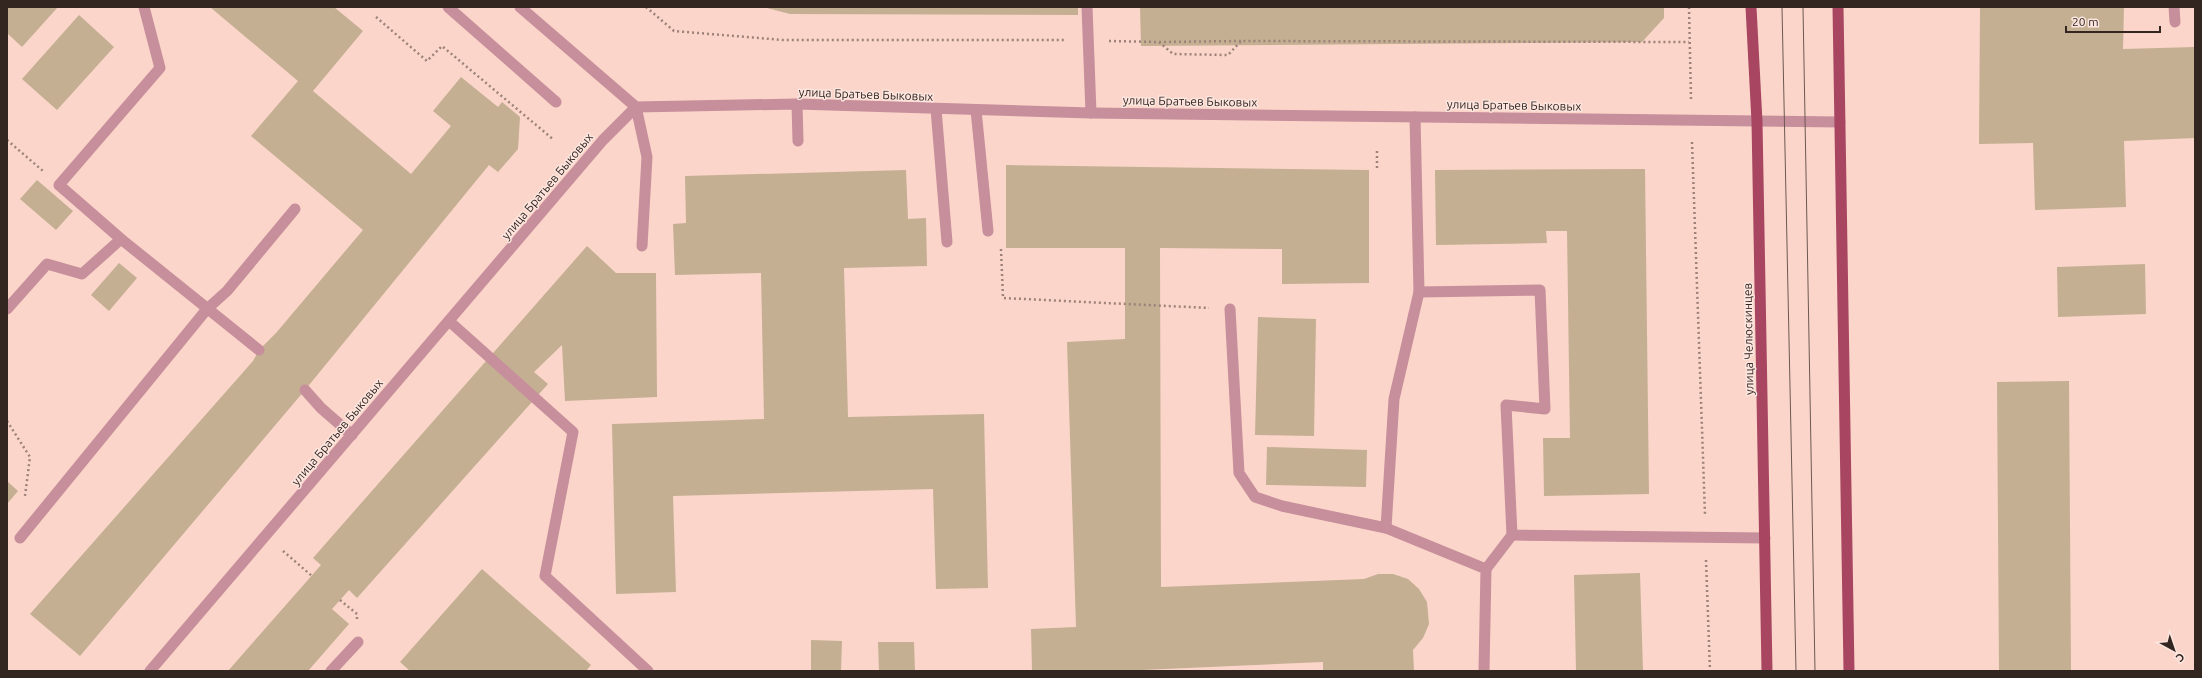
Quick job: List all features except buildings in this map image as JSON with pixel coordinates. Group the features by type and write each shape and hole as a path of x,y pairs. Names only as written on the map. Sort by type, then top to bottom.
{"main road":[{"name":"улица Челюскинцев","path":"1751,7 1757,122 1767,671"},
{"path":"1838,7 1850,671"}],"street":[{"path":"144,7 160,68 59,185 121,239 259,350"},
{"path":"448,7 556,102"},
{"path":"520,7 636,107 647,156 642,246"},
{"path":"1087,7 1091,113"},
{"path":"2174,7 2175,22"},
{"path":"797,104 798,141"},
{"name":"улица Братьев Быковых","path":"150,671 604,140 636,107 797,104 1091,113 1840,122"},
{"path":"936,108 947,242"},
{"path":"976,110 988,231"},
{"path":"1386,528 1394,399 1419,292 1415,117"},
{"path":"20,538 207,309 226,291 295,209"},
{"path":"7,309 47,264 82,274 121,239"},
{"path":"1419,292 1540,290 1545,409 1506,405 1512,536 1486,569 1484,671"},
{"path":"1230,309 1239,473 1255,496 1282,506 1386,528 1486,569"},
{"path":"449,322 573,432 545,576 648,671"},
{"path":"305,390 321,408 352,435"},
{"path":"1512,536 1765,538"},
{"path":"331,671 358,642"}],"path":[{"path":"646,7 674,31 783,40 1689,42"},
{"path":"1689,7 1691,120 1710,671"},
{"path":"376,17 427,61 442,46 554,140"},
{"path":"1159,42 1173,54 1228,55 1241,41"},
{"path":"7,140 59,185"},
{"path":"1377,151 1377,170"},
{"path":"1000,242 1003,298 1230,309"},
{"path":"7,421 30,457 25,501"},
{"path":"283,551 312,576"},
{"path":"340,600 357,614 358,642"}],"tram line":[{"path":"1782,7 1796,671"},
{"path":"1803,7 1815,671"}]}
